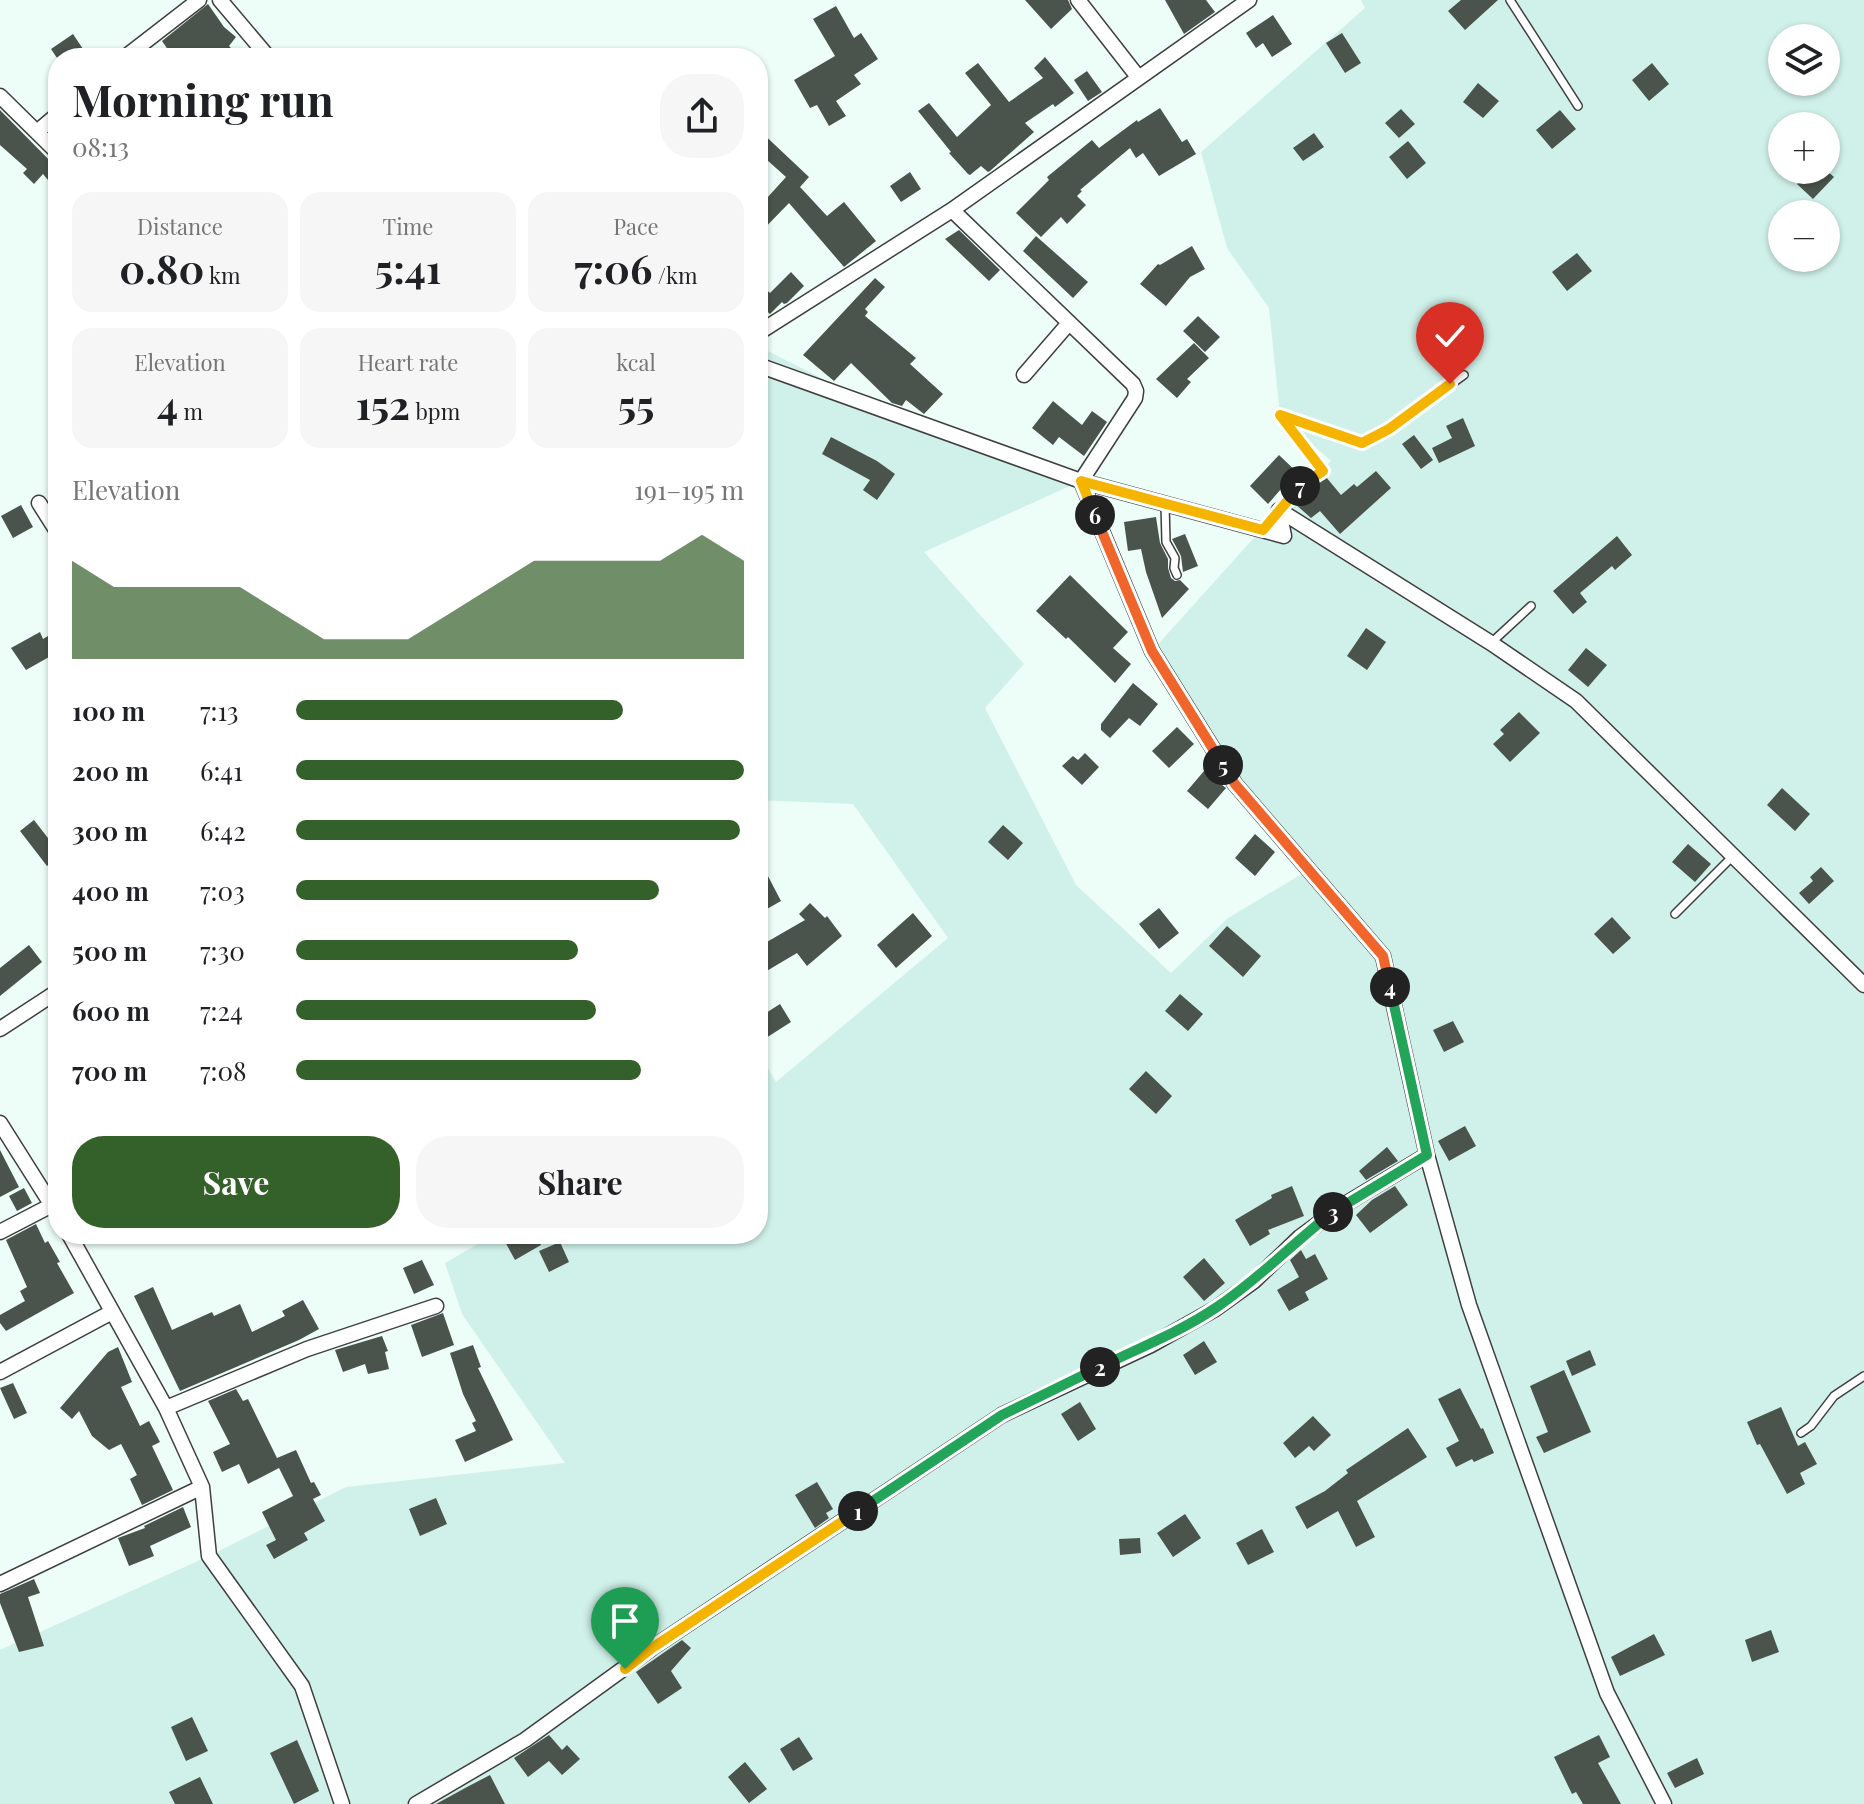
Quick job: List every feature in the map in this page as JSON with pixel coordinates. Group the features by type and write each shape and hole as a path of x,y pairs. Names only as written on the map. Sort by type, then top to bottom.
{"street":[{"path":"137,48 199,0"},
{"path":"220,0 261,48"},
{"path":"1078,0 1138,77"},
{"path":"768,327 952,210 1249,0"},
{"path":"0,96 48,142"},
{"path":"38,131 48,122"},
{"path":"952,210 1133,384 1135,398 1081,481"},
{"path":"1024,375 1069,323"},
{"path":"768,369 1081,481 1284,536 1279,510 1491,643 1576,701 1862,980"},
{"path":"1081,481 1152,651 1235,784 1383,956 1427,1155 1469,1305 1607,1693 1664,1804"},
{"path":"39,503 48,517"},
{"path":"0,1029 48,998"},
{"path":"0,1123 48,1199"},
{"path":"416,1804 525,1740 652,1648 1002,1415 1151,1345 1215,1309 1254,1281 1300,1237 1342,1206 1427,1155"},
{"path":"0,1232 48,1213"},
{"path":"75,1244 166,1408 202,1487 209,1556 302,1686 342,1804"},
{"path":"166,1408 307,1349 436,1306"},
{"path":"0,1372 112,1312"},
{"path":"0,1584 202,1487"}],"lane":[{"path":"1510,0 1578,106"},
{"path":"1263,530 1303,482 1323,471 1280,415 1362,443 1389,429 1464,375"},
{"path":"1165,504 1166,542 1175,558 1177,575"},
{"path":"1491,643 1531,606"},
{"path":"1675,914 1733,856"},
{"path":"1801,1433 1811,1426 1834,1396 1864,1376"}],"green space":[{"path":"1361,0 1864,0 1864,1804 0,1804 0,1650 209,1556 346,1487 565,1463 462,1314 445,1263 478,1244 768,1244 768,1068 776,1082 948,938 853,804 768,800 768,351 886,411 1081,481 924,552 1024,664 985,708 1076,885 1171,973 1228,918 1310,869 1235,784 1152,651 1279,510 1331,461 1280,415 1269,308 1227,248 1201,152 1365,8"}],"building":[{"path":"1025,0 1068,0 1072,9 1051,29"},
{"path":"1165,0 1206,0 1215,12 1184,34"},
{"path":"1461,0 1498,0 1465,30 1448,11"},
{"path":"208,4 224,27 236,37 229,46 231,48 167,48 162,41"},
{"path":"836,6 854,38 861,33 878,59 854,75 861,84 836,101 846,116 829,126 817,105 810,108 794,80 835,56 813,19"},
{"path":"1273,15 1292,44 1272,57 1263,43 1256,48 1246,33"},
{"path":"1342,33 1361,63 1345,73 1326,43"},
{"path":"73,34 82,48 52,48"},
{"path":"1045,57 1074,93 1025,123 1034,132 990,171 981,166 968,174 918,111 929,103 957,137 991,105 965,73 978,63 1009,102 1043,78 1034,68"},
{"path":"1652,63 1669,84 1649,101 1632,80"},
{"path":"1087,71 1102,92 1088,101 1074,80"},
{"path":"1478,83 1499,101 1483,118 1463,102"},
{"path":"1160,108 1182,142 1187,139 1196,154 1159,176 1143,153 1136,158 1130,148 1080,190 1077,196 1086,205 1067,224 1061,217 1041,237 1016,213 1049,180 1047,177 1092,140 1099,148 1137,120"},
{"path":"1401,109 1415,124 1399,138 1385,123"},
{"path":"0,110 48,159 48,180 43,174 34,184 23,173 27,169 0,145"},
{"path":"1560,110 1576,129 1552,149 1536,130"},
{"path":"1314,133 1324,147 1303,161 1293,148"},
{"path":"768,138 809,177 800,187 827,216 844,202 876,241 844,267 789,203 768,225 768,197 786,177 768,161"},
{"path":"1408,141 1426,163 1407,179 1389,157"},
{"path":"910,172 921,189 901,202 890,186"},
{"path":"1797,184 1827,184 1813,199"},
{"path":"959,230 1000,270 989,281 945,239"},
{"path":"1036,236 1088,282 1073,298 1023,251"},
{"path":"1192,246 1205,269 1190,277 1166,306 1140,284 1158,264"},
{"path":"1577,253 1592,271 1567,291 1552,272"},
{"path":"791,272 804,286 770,314 768,291 770,293"},
{"path":"875,278 885,287 865,309 868,312 865,316 916,358 910,364 943,394 924,414 906,400 902,406 892,403 851,363 834,381 803,355"},
{"path":"1198,316 1220,337 1205,352 1183,331"},
{"path":"1194,343 1209,358 1187,379 1191,382 1177,398 1156,379"},
{"path":"1053,401 1082,425 1092,411 1107,422 1084,456 1059,437 1053,445 1032,428"},
{"path":"1463,418 1475,446 1439,463 1432,448 1452,438 1446,426"},
{"path":"1414,435 1433,460 1421,469 1402,444"},
{"path":"831,437 895,474 877,500 863,490 870,480 822,454"},
{"path":"1279,455 1301,476 1285,493 1281,489 1268,504 1250,486"},
{"path":"1376,471 1391,488 1340,534 1320,511 1311,518 1294,503 1307,487 1326,477 1341,495 1354,484 1357,487"},
{"path":"21,505 33,527 13,538 1,516"},
{"path":"1156,517 1171,578 1180,580 1189,589 1162,618 1141,549 1128,551 1124,522"},
{"path":"1185,534 1198,566 1183,572 1181,556 1172,539"},
{"path":"1617,536 1632,555 1615,570 1612,566 1580,593 1587,602 1573,614 1553,591"},
{"path":"1070,575 1128,632 1113,648 1131,664 1115,683 1036,611"},
{"path":"1366,628 1386,642 1367,670 1347,656"},
{"path":"40,632 43,639 48,636 48,658 26,670 11,648"},
{"path":"1586,648 1607,665 1588,687 1568,670"},
{"path":"1133,683 1158,704 1140,726 1129,718 1110,738 1101,730 1101,724"},
{"path":"1519,712 1540,733 1510,762 1493,744 1504,734 1500,730"},
{"path":"1177,727 1194,744 1169,768 1152,751"},
{"path":"1085,753 1099,767 1082,785 1062,766 1073,756 1078,760"},
{"path":"1204,771 1226,788 1208,809 1187,791"},
{"path":"1782,788 1810,814 1795,831 1767,805"},
{"path":"34,820 48,838 48,865 47,866 20,831"},
{"path":"1003,825 1023,843 1008,860 988,842"},
{"path":"1255,834 1275,852 1255,876 1235,858"},
{"path":"1688,844 1711,864 1695,882 1672,862"},
{"path":"1821,867 1834,881 1809,904 1799,893 1813,881 1810,877"},
{"path":"768,876 781,901 768,908"},
{"path":"810,903 825,918 827,916 842,936 807,966 797,953 768,970 768,941 805,920 799,914"},
{"path":"1159,908 1179,933 1159,949 1139,924"},
{"path":"913,913 932,936 896,968 877,945"},
{"path":"1612,917 1631,938 1613,954 1594,934"},
{"path":"1227,926 1261,956 1243,977 1209,946"},
{"path":"29,945 42,962 0,996 0,968"},
{"path":"1180,994 1203,1014 1188,1031 1165,1011"},
{"path":"780,1004 791,1022 768,1037 768,1012"},
{"path":"1453,1021 1464,1042 1444,1052 1433,1030"},
{"path":"1146,1071 1172,1096 1156,1114 1129,1089"},
{"path":"1465,1126 1476,1146 1449,1161 1438,1141"},
{"path":"1387,1147 1398,1161 1366,1180 1359,1171"},
{"path":"0,1150 19,1187 0,1197"},
{"path":"1292,1186 1304,1216 1268,1230 1270,1234 1250,1246 1235,1220 1272,1198 1271,1195"},
{"path":"1395,1186 1408,1205 1370,1233 1356,1215 1372,1200"},
{"path":"24,1188 32,1203 17,1211 9,1196"},
{"path":"36,1224 45,1243 48,1241 60,1262 57,1263 74,1293 6,1331 0,1323 0,1315 25,1301 20,1291 27,1287 6,1240"},
{"path":"506,1244 540,1244 541,1245 515,1260"},
{"path":"561,1244 569,1262 549,1272 539,1251"},
{"path":"1301,1250 1306,1259 1315,1254 1328,1279 1305,1292 1309,1300 1289,1311 1277,1290 1299,1277 1290,1260"},
{"path":"1204,1258 1225,1283 1204,1301 1183,1277"},
{"path":"422,1260 434,1285 414,1294 403,1268"},
{"path":"153,1287 172,1330 212,1312 214,1316 240,1304 252,1332 285,1316 282,1311 303,1300 319,1329 180,1391 134,1296"},
{"path":"443,1313 454,1345 422,1357 411,1325"},
{"path":"382,1336 388,1351 385,1352 389,1369 368,1374 365,1364 343,1372 335,1350"},
{"path":"1204,1341 1217,1362 1195,1375 1183,1355"},
{"path":"473,1345 481,1367 478,1368 513,1440 465,1462 455,1440 476,1431 472,1423 476,1421 463,1394 450,1353"},
{"path":"118,1347 132,1382 121,1387 140,1426 149,1421 160,1442 152,1446 173,1490 142,1505 130,1479 137,1475 121,1444 109,1450 92,1436 79,1411 72,1419 60,1408 108,1352"},
{"path":"1590,1350 1596,1365 1572,1376 1566,1361"},
{"path":"1564,1370 1591,1432 1544,1453 1536,1437 1548,1432 1530,1386"},
{"path":"13,1383 27,1413 14,1419 0,1388"},
{"path":"1460,1388 1494,1453 1456,1467 1446,1448 1459,1441 1438,1399"},
{"path":"236,1389 243,1401 248,1399 277,1458 296,1450 311,1483 314,1482 321,1495 313,1499 325,1521 304,1533 308,1540 274,1559 266,1545 276,1540 262,1512 293,1496 279,1468 248,1484 239,1464 222,1472 213,1452 230,1444 208,1401"},
{"path":"1080,1402 1096,1429 1078,1441 1061,1414"},
{"path":"1781,1407 1798,1446 1805,1442 1817,1464 1800,1473 1805,1484 1787,1494 1760,1444 1757,1445 1747,1422"},
{"path":"1313,1416 1331,1435 1314,1451 1309,1446 1295,1458 1283,1443"},
{"path":"1408,1428 1427,1457 1357,1501 1375,1537 1356,1547 1338,1511 1307,1529 1295,1507 1325,1491 1348,1473 1346,1470"},
{"path":"817,1482 833,1509 826,1513 829,1518 815,1528 795,1495"},
{"path":"436,1498 447,1524 420,1536 409,1509"},
{"path":"183,1507 191,1527 150,1546 154,1556 129,1566 118,1538 145,1528"},
{"path":"1185,1514 1201,1538 1173,1557 1157,1533"},
{"path":"1262,1529 1274,1552 1248,1565 1236,1543"},
{"path":"1140,1538 1141,1553 1120,1555 1119,1539"},
{"path":"34,1579 40,1593 28,1597 44,1646 19,1652 0,1603 0,1594"},
{"path":"1771,1630 1779,1652 1752,1662 1745,1640"},
{"path":"1654,1634 1665,1655 1620,1676 1611,1657"},
{"path":"682,1640 691,1648 671,1671 682,1688 658,1704 636,1672"},
{"path":"192,1717 208,1751 186,1761 171,1727"},
{"path":"549,1735 562,1750 567,1745 580,1759 562,1775 549,1761 528,1777 514,1758"},
{"path":"1599,1735 1610,1757 1598,1763 1621,1804 1583,1804 1576,1792 1572,1794 1554,1757"},
{"path":"799,1737 813,1759 793,1771 780,1749"},
{"path":"297,1740 319,1791 294,1804 270,1753"},
{"path":"1697,1758 1704,1774 1675,1788 1667,1773"},
{"path":"745,1762 767,1789 749,1803 728,1777"},
{"path":"490,1775 505,1804 436,1804 467,1787"},
{"path":"200,1777 213,1804 175,1804 169,1792"}],"route":[{"path":"625,1669 1002,1415 1151,1345 1215,1309 1254,1281 1300,1237 1342,1206 1427,1155 1383,956 1235,784 1152,651 1081,481 1263,530 1303,482 1323,471 1280,415 1362,443 1389,429 1450,384"}]}
